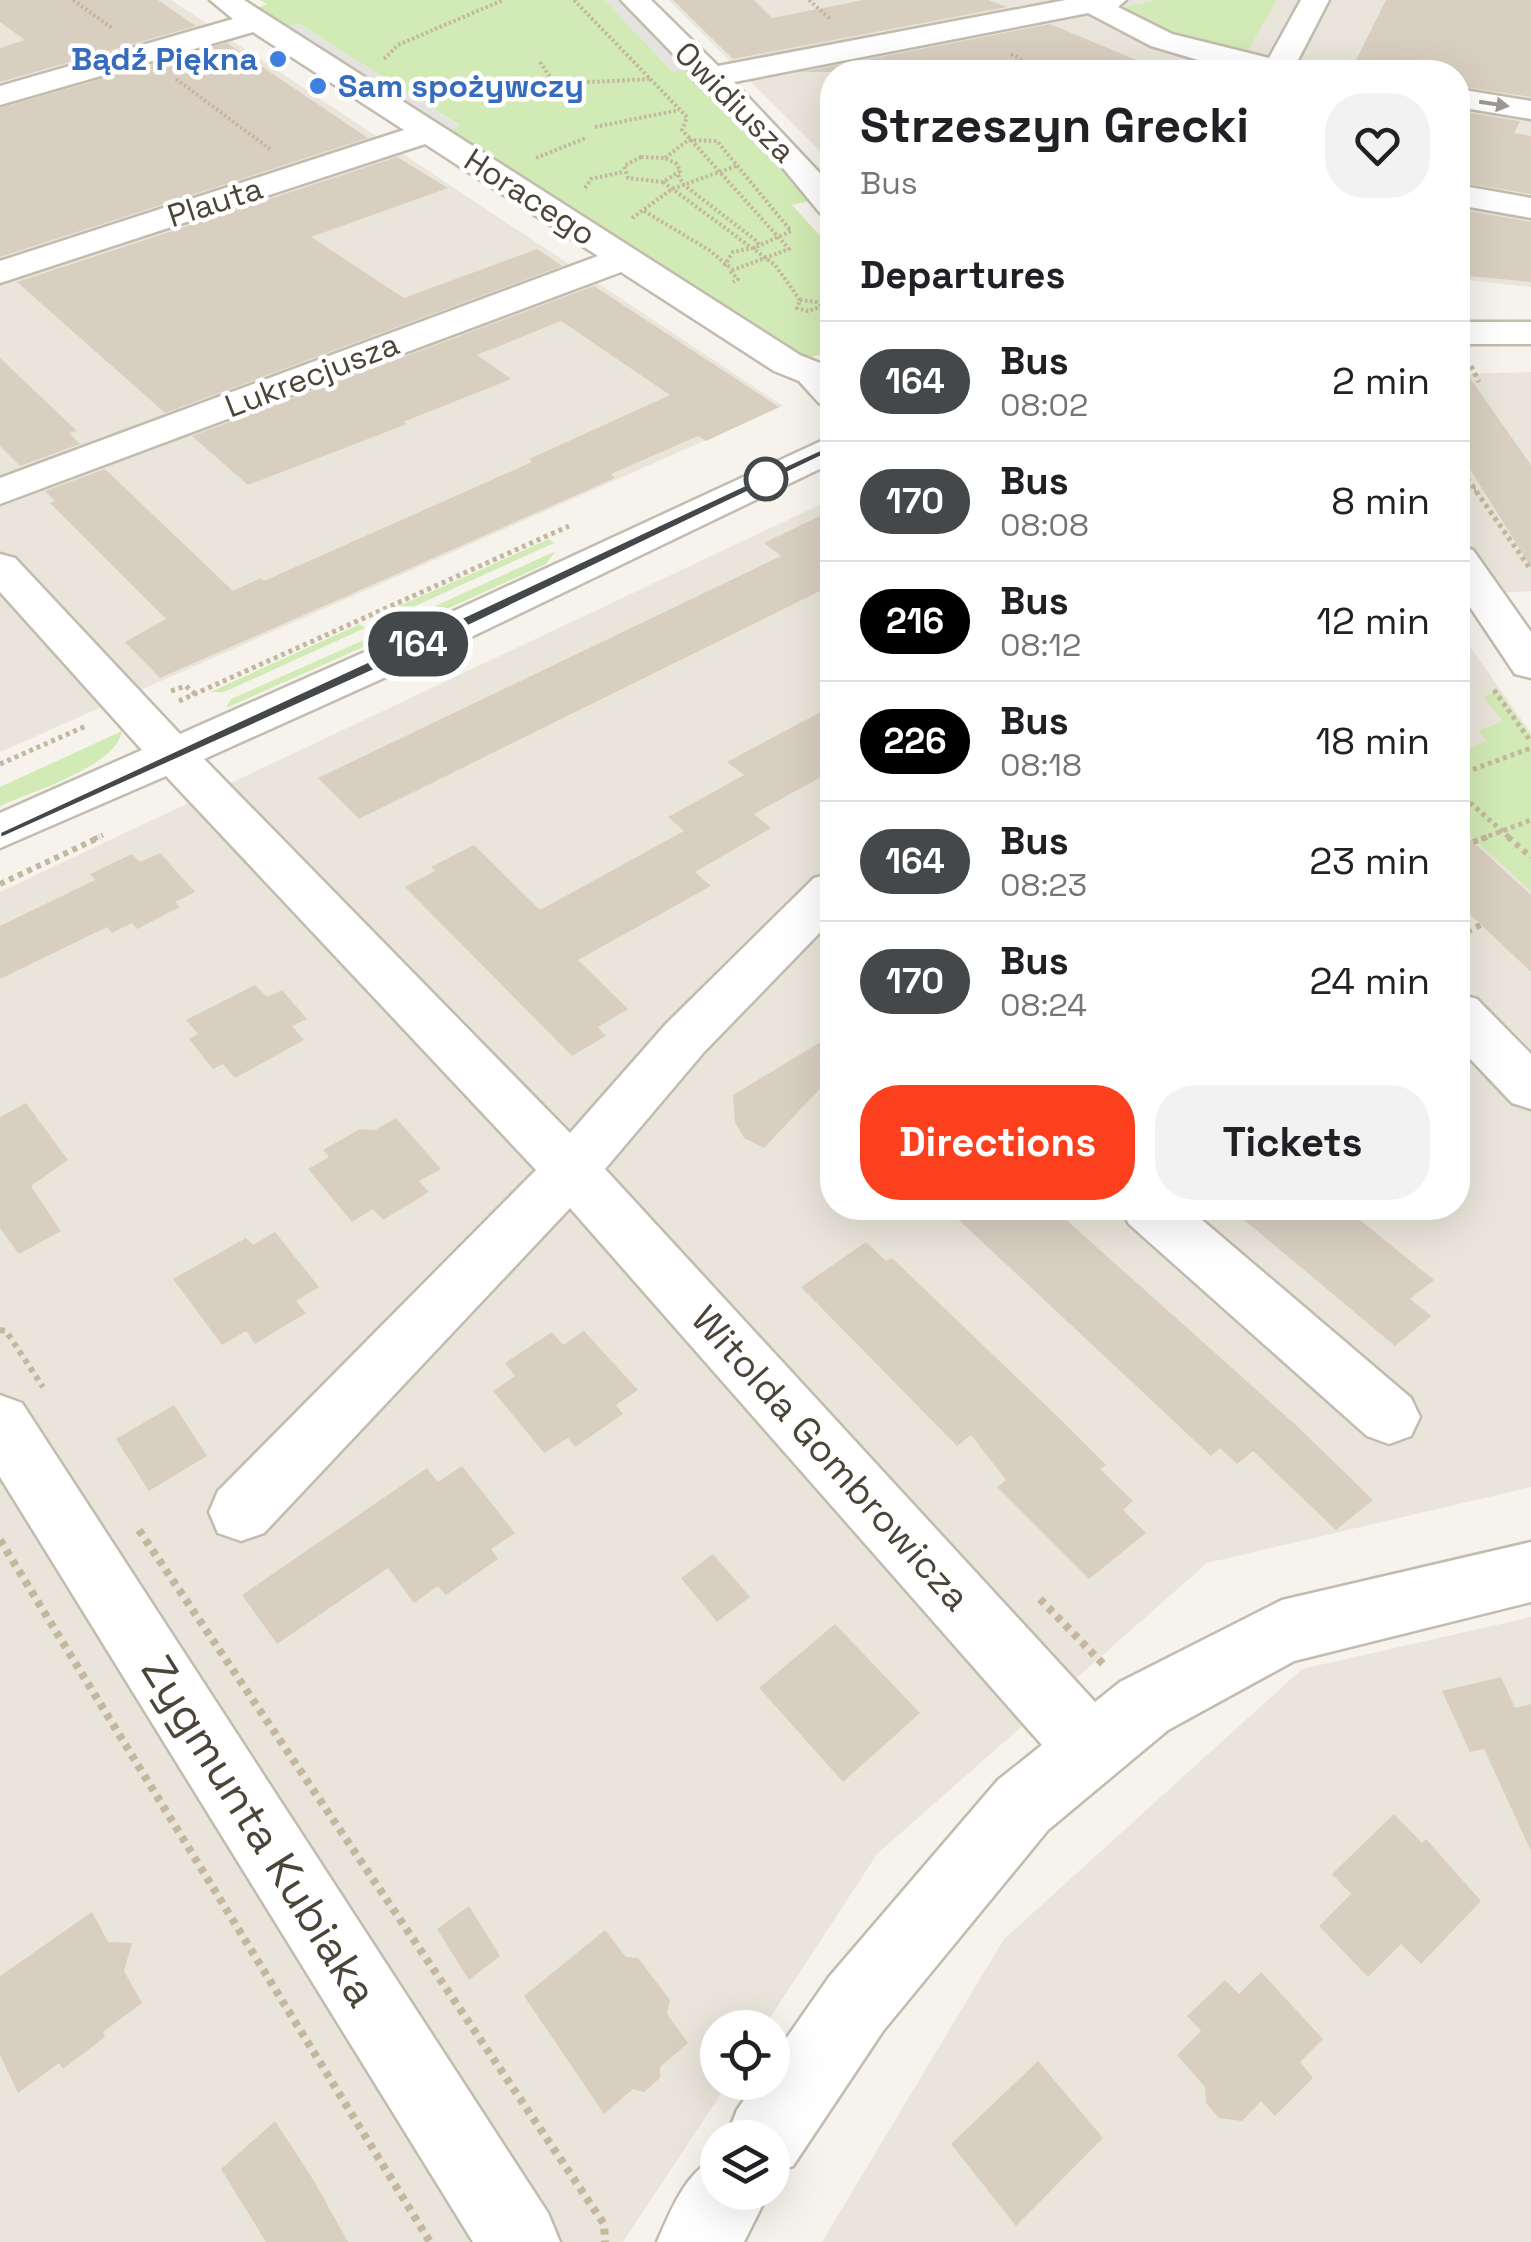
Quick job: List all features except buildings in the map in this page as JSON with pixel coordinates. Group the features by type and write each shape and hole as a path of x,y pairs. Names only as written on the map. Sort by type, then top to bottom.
{"street":[{"name":"Horacego","path":"224,0 787,363 820,374"},
{"name":"Owidiusza","path":"635,0 789,155 820,192"},
{"path":"1290,60 1315,0"},
{"path":"709,77 1097,1 1168,43 1240,60"},
{"path":"0,96 258,21"},
{"path":"1470,100 1531,110"},
{"name":"Plauta","path":"0,272 430,132"},
{"path":"1470,197 1531,208"},
{"name":"Lukrecjusza","path":"0,492 625,258"},
{"path":"1470,333 1531,333"},
{"path":"0,832 156,736 401,653 820,454"},
{"name":"Witolda Gombrowicza","path":"0,567 571,1170 1090,1746"},
{"path":"1470,576 1531,664"},
{"path":"242,1512 571,1170 685,1038 820,922"},
{"path":"1470,1026 1531,1088"},
{"path":"1163,1220 1388,1418"},
{"name":"Zygmunta Kubiaka","path":"25,1409 518,2242"},
{"path":"776,2120 856,2004 1023,1805 1090,1746 1144,1706 1282,1632 1531,1572"},
{"path":"698,2242 718,2210"}],"path":[{"path":"73,0 304,173"},
{"path":"358,84 398,45 503,0"},
{"path":"574,0 687,117 682,130 789,249 732,270"},
{"path":"540,62 554,84"},
{"path":"394,107 422,98 554,84 709,77"},
{"path":"595,127 680,110"},
{"path":"535,159 586,138"},
{"path":"665,158 673,147 690,138 716,140 792,231 780,239 733,252 726,265 714,272"},
{"path":"589,235 644,211 675,188 718,170 789,155"},
{"path":"754,248 758,243 754,239 684,185 677,164 665,158 634,160 624,166 622,172 636,181 663,182 675,188 754,248 800,300"},
{"path":"663,182 678,175"},
{"path":"644,211 726,265 738,279 691,300"},
{"path":"800,300 797,308 802,311 820,307"},
{"path":"800,300 820,306"},
{"path":"1470,482 1531,570"},
{"path":"1470,491 1476,490"},
{"path":"156,736 581,520"},
{"path":"1470,771 1531,748"},
{"path":"1470,803 1531,857"},
{"path":"1474,842 1531,820"},
{"path":"1470,930 1485,923"},
{"path":"0,1330 6,1331 25,1409"},
{"path":"137,1526 604,2224 605,2242"},
{"path":"0,1540 430,2242"}],"shaded area":[{"path":"0,0 171,0 783,406 0,752"},
{"path":"605,0 626,0 691,68 673,72"},
{"path":"669,0 1531,0 1531,287 1470,280 1470,60 820,60 820,151"},
{"path":"299,24 460,126 445,132 284,28"},
{"path":"1531,372 1531,591 1470,594 1470,374"},
{"path":"820,505 820,1220 1470,1220 1470,647 1531,733 1531,1487 1207,1563 877,1854 775,2010 700,2010 700,2100 717,2100 623,2242 0,2242 0,892"},
{"path":"1531,1617 1531,2242 822,2242 1004,1939 1302,1669"}],"green space":[{"path":"260,0 605,0 672,71 691,68 818,199 792,205 820,236 820,355 805,359 445,132 459,125 299,24 284,28 255,9 267,4"},
{"path":"1157,0 1277,0 1245,55 1167,31 1125,7"},
{"path":"549,539 554,543 384,620 379,615"},
{"path":"556,551 546,564 405,628 391,626"},
{"path":"360,624 365,628 224,692 210,692"},
{"path":"373,636 370,644 226,708 231,699"},
{"path":"1498,691 1531,736 1531,891 1470,836 1470,747 1487,741 1478,731 1503,721 1483,697"},
{"path":"122,731 117,744 89,766 0,806 0,787"}],"bus line":[{"name":"164","path":"0,832 401,653 820,454"}],"place":[{"name":"Bądź Piękna","path":"278,59"},
{"name":"Sam spożywczy","path":"318,86"}]}
